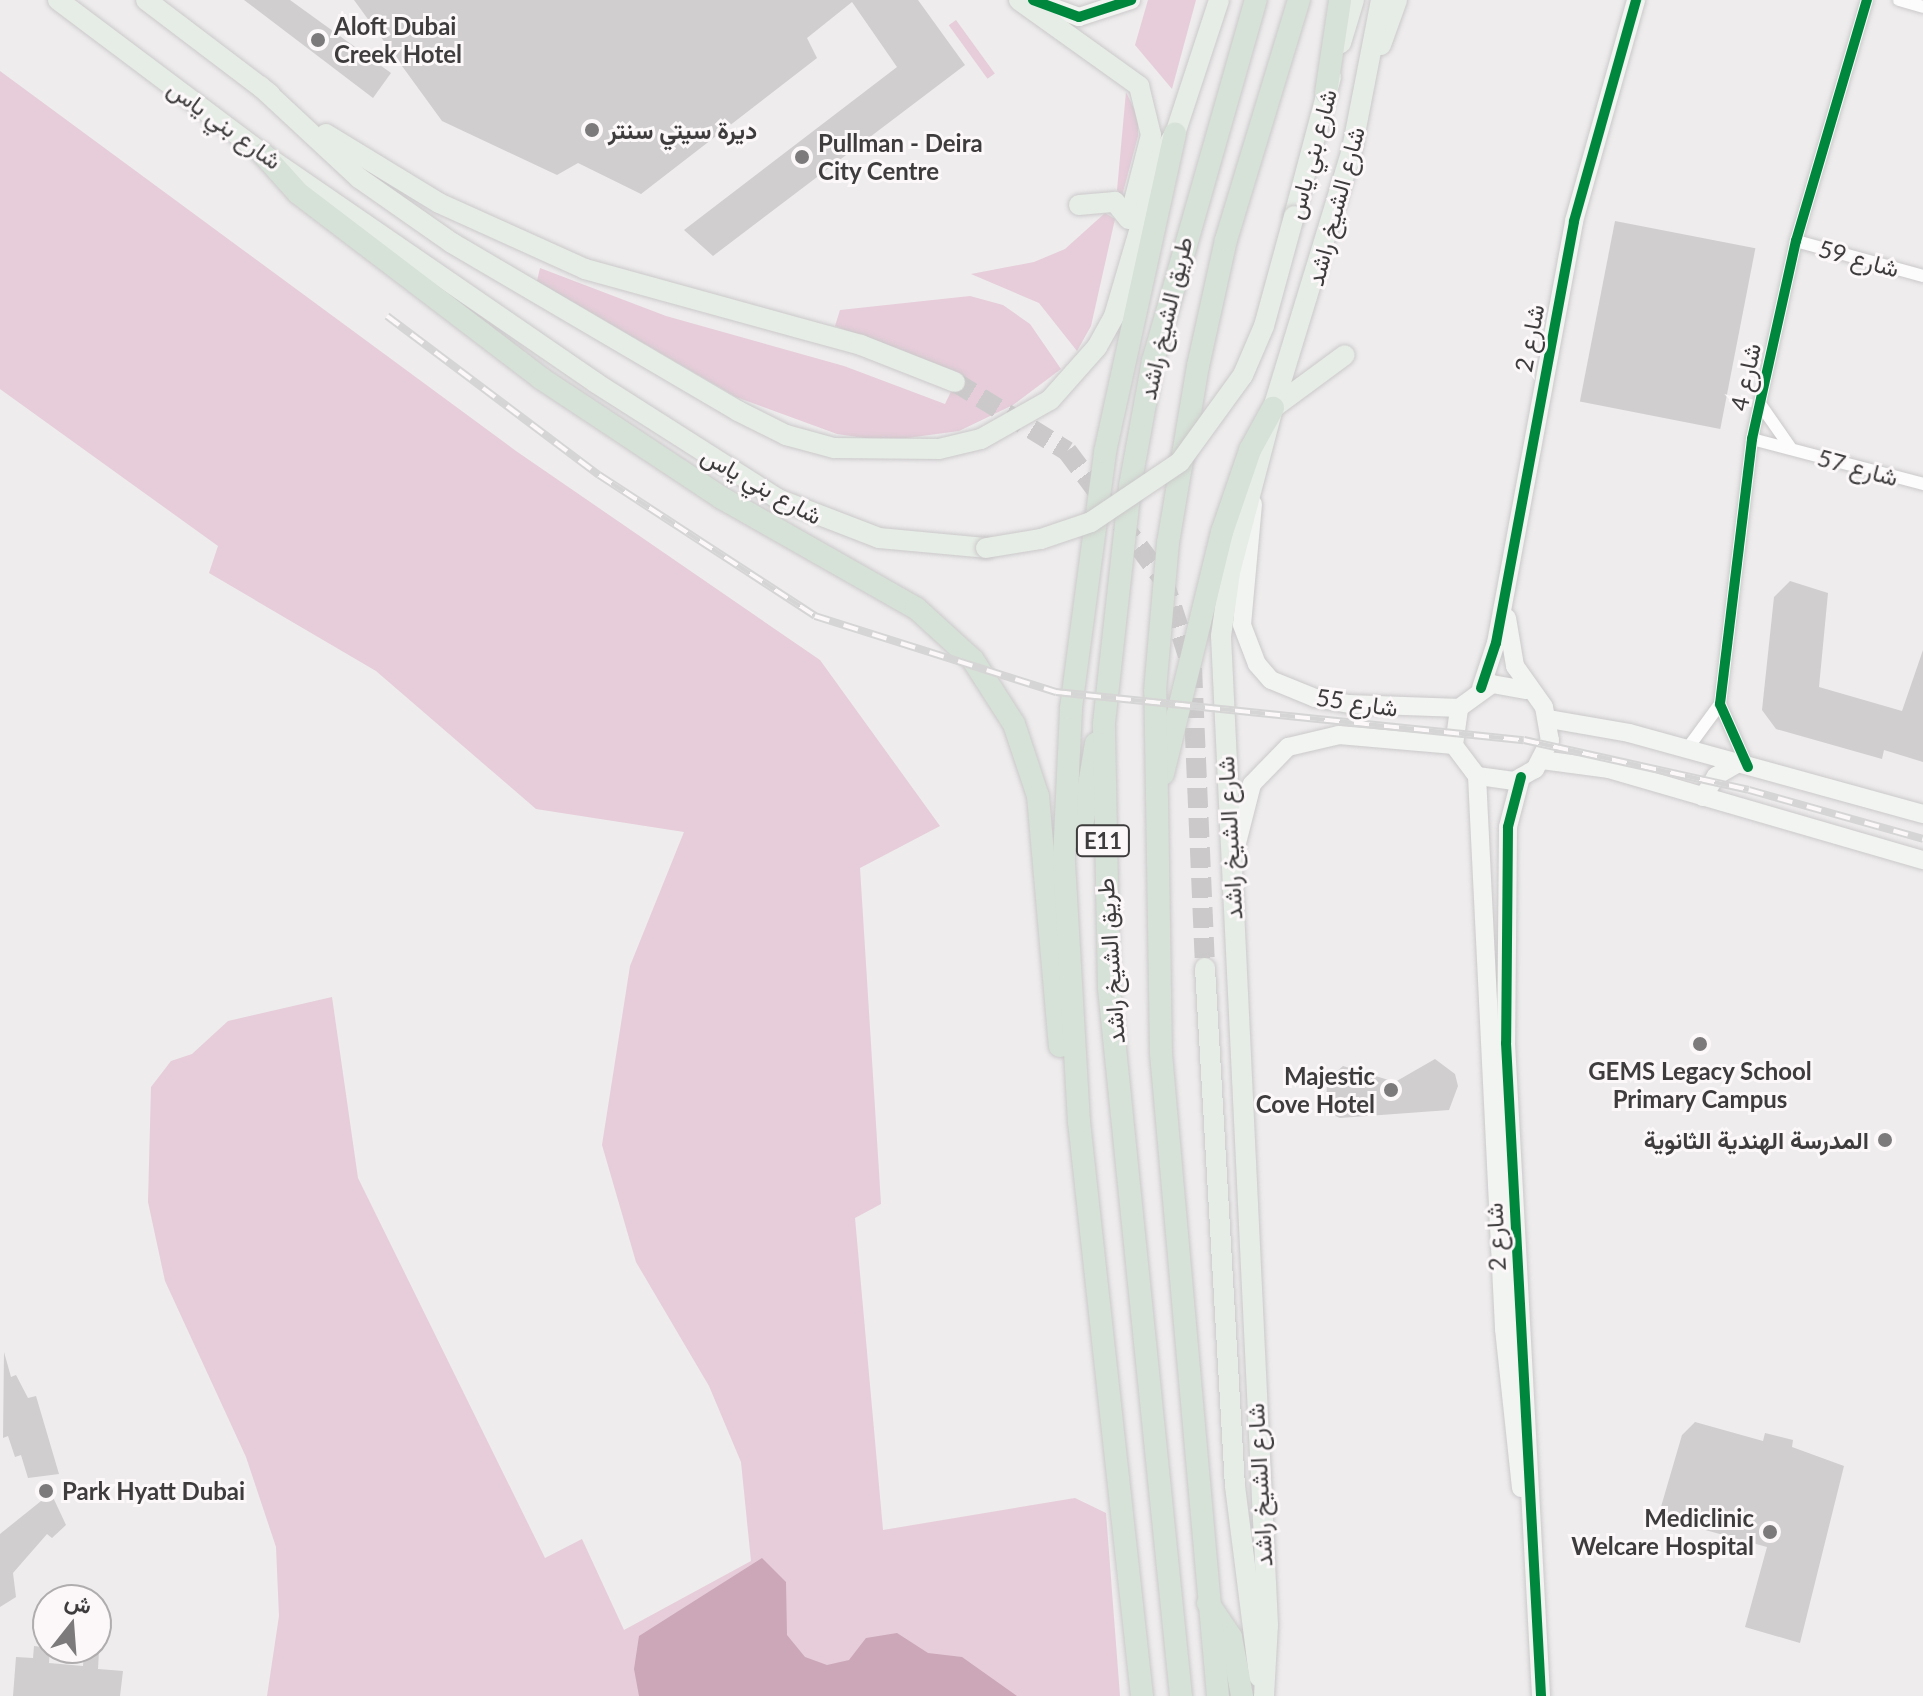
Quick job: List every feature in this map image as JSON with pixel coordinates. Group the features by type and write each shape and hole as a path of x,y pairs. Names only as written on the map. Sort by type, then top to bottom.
{"highway":[{"name":"طريق الشيخ راشد","path":"1181,1696 1109,989 1104,723 1128,502 1153,361 1256,0"},
{"name":"طريق الشيخ راشد","path":"1218,1696 1161,1053 1154,814 1158,642 1186,430 1226,240 1299,0"},
{"path":"1326,93 1340,0"},
{"path":"1142,1696 1079,1122 1064,858 1073,693 1105,452 1175,134"},
{"path":"263,154 298,193 542,379 722,498 916,608 973,660 1014,724 1038,796 1062,1061 1079,1122"},
{"path":"1154,814 1222,532 1250,450 1273,408"},
{"path":"1073,1008 1081,806 1104,723"},
{"path":"1208,1603 1231,1637 1242,1696"}],"main road":[{"name":"شارع بني ياس","path":"58,0 263,154 596,383 778,499 879,538 986,548 1041,539 1091,522 1180,462 1243,375 1276,288 1326,93 1354,0"},
{"path":"146,0 260,86 393,177 535,250 678,300 861,345 955,382"},
{"path":"1019,0 1139,86 1151,135 1086,361"},
{"path":"260,86 359,178 452,243 786,435 889,453 981,439 1050,400 1086,361 1114,316 1161,156 1175,134 1219,0"},
{"name":"شارع الشيخ راشد","path":"1263,1696 1269,1650 1221,636 1252,485 1273,408 1316,280 1366,82 1381,0"},
{"path":"1366,82 1397,0"},
{"path":"1079,205 1115,202 1129,219"},
{"path":"1273,408 1345,355"},
{"path":"1205,968 1234,1471 1263,1696"}],"street":[{"path":"1033,0 1066,16 1096,6 1131,0"},
{"name":"شارع 2","path":"1481,688 1506,591 1574,221 1636,0"},
{"name":"شارع 4","path":"1687,749 1720,704 1752,439 1796,241 1867,0"},
{"path":"1899,0 1923,7"},
{"name":"شارع 59","path":"1796,241 1923,276"},
{"name":"شارع 57","path":"1760,404 1792,449"},
{"name":"شارع 57","path":"1752,439 1923,484"},
{"name":"شارع 55","path":"1252,485 1242,625 1257,664 1271,680 1315,698 1350,704 1459,708"},
{"name":"شارع 2","path":"1506,591 1511,653 1526,690"},
{"path":"1549,719 1542,760 1521,777 1502,782 1477,776 1454,745 1459,708 1481,688 1504,684 1526,690 1549,719 1687,749 1923,814"},
{"path":"1720,704 1743,766"},
{"name":"شارع 55","path":"1231,870 1252,784 1288,747 1339,735 1454,745"},
{"path":"1542,760 1609,769 1923,860"},
{"path":"1703,797 1716,776 1743,766"},
{"name":"شارع 2","path":"1477,776 1504,1329 1513,1443 1527,1511"},
{"name":"شارع 2","path":"1521,777 1509,814 1504,949 1527,1511 1541,1696"}],"shaded area":[{"path":"1148,0 1196,0 1172,89 1135,45"},
{"path":"956,20 995,73 988,79 949,25"},
{"path":"0,71 516,451 820,660 940,826 860,868 881,1204 855,1218 883,1530 1075,1498 1106,1513 1120,1696 267,1696 279,1616 276,1547 246,1457 165,1281 148,1202 151,1087 171,1061 192,1054 228,1021 332,997 358,1178 545,1558 582,1539 624,1630 751,1561 741,1462 709,1386 636,1262 602,1145 630,966 684,832 536,809 376,671 209,573 218,546 0,389"},
{"path":"1126,92 1138,117 1138,136 1122,196 1117,190"},
{"path":"1105,213 1115,219 1091,326 1077,351 1039,303 971,274 1034,262 1065,249"},
{"path":"540,268 666,316 844,366 945,404 959,375 835,326 840,310 970,296 1003,305 1030,324 1061,369 1013,405 959,431 885,441 837,434 736,397 537,281"},
{"path":"762,1558 786,1582 787,1635 805,1657 827,1665 849,1660 866,1638 897,1633 928,1653 962,1657 1017,1696 639,1696 634,1669 639,1636"}],"building":[{"name":"Aloft Dubai Creek Hotel","path":"244,0 290,0 391,73 373,98"},
{"name":"ديرة سيتي سنتر","path":"354,0 918,0 965,65 713,256 684,230 897,67 852,2 807,38 817,58 641,194 578,163 557,175 442,121"},
{"path":"1615,221 1755,248 1720,429 1580,402"},
{"path":"1790,581 1828,593 1819,687 1902,711 1923,650 1923,762 1884,750 1882,759 1776,729 1762,710 1774,597"},
{"name":"Majestic Cove Hotel","path":"1435,1059 1455,1074 1458,1086 1449,1110 1340,1118 1326,1112 1327,1080 1343,1066 1395,1082"},
{"path":"4,1352 11,1377 16,1375 28,1398 36,1396 59,1474 28,1478 21,1455 15,1457 8,1436 3,1438"},
{"name":"Mediclinic Welcare Hospital","path":"1695,1422 1763,1441 1765,1433 1793,1440 1792,1447 1844,1466 1800,1643 1745,1627 1767,1547 1658,1517 1682,1435"},
{"path":"51,1493 66,1525 52,1538 47,1534 13,1573 16,1597 0,1607 0,1534"},
{"path":"16,1657 32,1658 32,1664 98,1664 98,1669 123,1671 120,1696 13,1696"}],"tunnel":[{"path":"955,382 1067,451 1163,579 1192,668 1205,968"}],"railway":[{"path":"387,316 599,475 815,616 1056,692 1524,740 1749,790 1923,839"}],"cycle path":[{"path":"1033,0 1079,17 1131,0"},
{"path":"1481,688 1496,643 1574,221 1636,0"},
{"path":"1748,767 1720,704 1752,439 1796,241 1867,0"},
{"path":"1521,777 1508,827 1506,1043 1541,1696"}],"place":[{"name":"Aloft Dubai Creek Hotel","path":"318,40"},
{"name":"ديرة سيتي سنتر","path":"592,130"},
{"name":"Pullman - Deira City Centre","path":"802,157"},
{"name":"GEMS Legacy School Primary Campus","path":"1700,1044"},
{"name":"Majestic Cove Hotel","path":"1391,1090"},
{"name":"المدرسة الهندية الثانوية","path":"1885,1140"},
{"name":"Park Hyatt Dubai","path":"46,1491"},
{"name":"Mediclinic Welcare Hospital","path":"1770,1532"}]}
